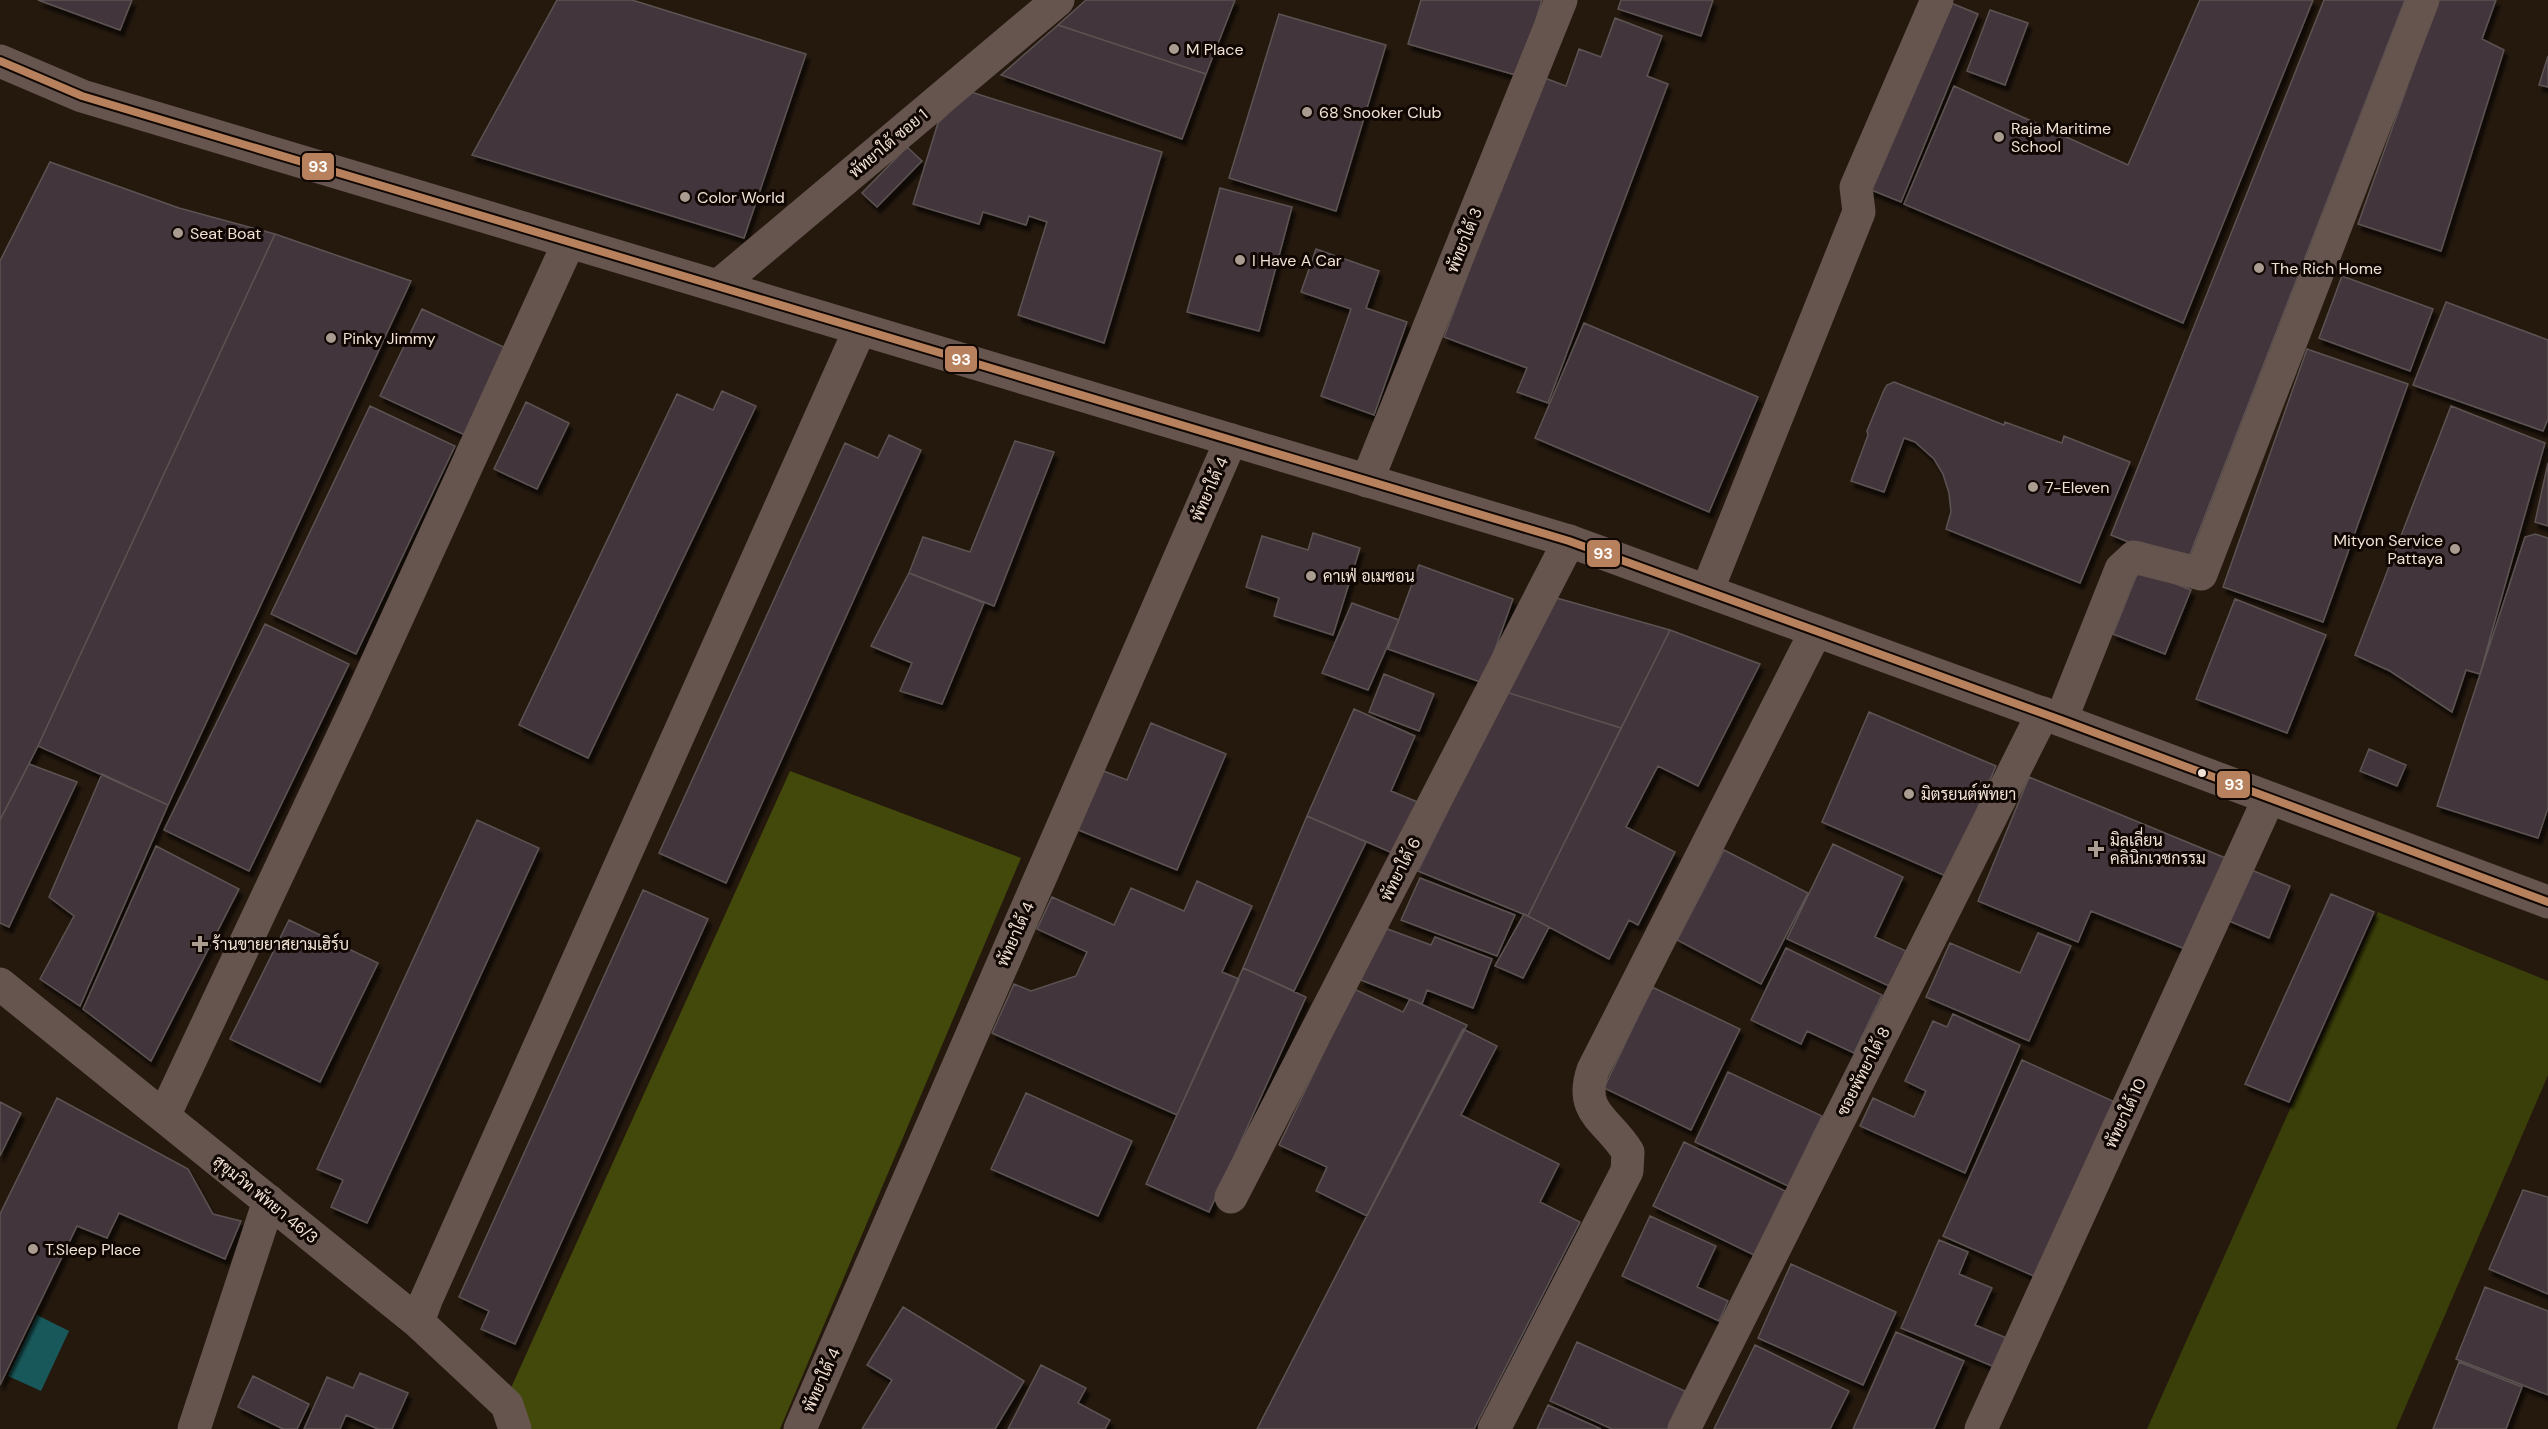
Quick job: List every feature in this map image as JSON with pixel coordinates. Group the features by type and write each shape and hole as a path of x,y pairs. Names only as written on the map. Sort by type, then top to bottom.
{"main road":[{"path":"0,61 82,96 1569,541 2052,716 2548,902"}],"street":[{"name":"พัทยาใต้ ซอย 1","path":"718,286 1058,0"},
{"name":"พัทยาใต้ 3","path":"1367,480 1561,0"},
{"path":"1707,591 1859,212 1856,187 1937,0"},
{"name":"ซอยพัทยาใต้ 8","path":"1684,1429 2052,716 2121,569 2134,557 2200,574 2423,0"},
{"path":"164,1116 356,708 569,242"},
{"path":"418,1322 860,329"},
{"name":"พัทยาใต้ 4","path":"800,1429 1231,440"},
{"name":"พัทยาใต้ 6","path":"1231,1197 1569,541"},
{"path":"1494,1429 1627,1171 1628,1152 1589,1104 1587,1086 1593,1070 1816,631"},
{"name":"พัทยาใต้ 10","path":"1981,1429 2269,798"},
{"name":"สุขุมวิท พัทยา 46/3","path":"0,984 418,1322 507,1405 515,1429"},
{"path":"194,1429 269,1201"}],"green space":[{"path":"790,771 1021,858 780,1429 527,1429 510,1390"},
{"path":"2378,912 2548,981 2548,1075 2396,1429 2147,1429"}],"water":[{"path":"37,1315 69,1331 41,1391 8,1376"}],"building":[{"path":"38,0 132,0 120,30"},
{"path":"557,0 632,0 806,54 744,238 472,155"},
{"name":"M Place","path":"1086,0 1235,0 1206,74 1058,25"},
{"path":"1421,0 1542,0 1519,76 1408,44"},
{"path":"1621,0 1713,0 1701,36 1618,9"},
{"name":"Raja Maritime School","path":"2200,0 2313,0 2183,323 1904,204 1954,86 2128,165"},
{"name":"The Rich Home","path":"2324,0 2405,0 2186,565 2111,535"},
{"path":"2438,0 2496,0 2482,39 2504,50 2441,251 2358,224"},
{"path":"1946,1 1978,14 1901,202 1869,189"},
{"path":"1990,10 2028,23 2005,85 1967,71"},
{"name":"68 Snooker Club","path":"1279,14 1386,45 1336,211 1229,178"},
{"path":"1615,18 1662,36 1647,76 1668,84 1548,403 1517,392 1527,368 1444,337 1542,77 1566,86 1579,49 1601,57"},
{"path":"1058,25 1206,74 1182,139 1001,75"},
{"path":"2548,56 2548,87 2539,85"},
{"path":"971,92 1162,152 1104,343 1018,315 1047,222 1029,216 1026,225 983,212 979,224 913,204 938,123"},
{"path":"907,147 922,161 877,207 862,193"},
{"path":"50,162 179,208 275,234 38,746 0,820 0,261"},
{"name":"I Have A Car","path":"1220,188 1292,207 1259,331 1187,312"},
{"path":"275,234 411,281 168,805 38,746"},
{"path":"1316,249 1379,271 1366,308 1407,322 1374,415 1321,396 1351,309 1301,292"},
{"path":"2342,276 2433,309 2410,371 2319,338"},
{"path":"2446,302 2548,340 2548,419 2543,431 2413,385"},
{"path":"422,309 508,349 467,436 380,396"},
{"path":"1584,323 1758,397 1709,512 1535,438"},
{"path":"2307,349 2408,384 2323,622 2223,587"},
{"name":"7-Eleven","path":"1894,382 2004,425 2005,422 2062,443 2064,436 2130,462 2080,583 1946,529 1951,512 1949,493 1943,474 1934,459 1915,442 1904,438 1884,492 1851,481 1868,435 1867,431 1884,390 1887,385"},
{"path":"722,391 756,406 588,758 519,725 677,394 713,410"},
{"path":"526,402 569,423 537,489 494,469"},
{"path":"370,406 455,446 356,654 271,614"},
{"name":"Mityon Service Pattaya","path":"2451,406 2545,443 2480,674 2466,670 2452,712 2390,671 2355,655"},
{"path":"889,435 921,450 726,883 659,853 845,443 878,458"},
{"path":"1015,441 1054,452 994,606 909,573 923,537 970,552"},
{"path":"2548,463 2548,526 2535,522"},
{"path":"1313,533 1360,548 1333,635 1274,616 1279,598 1246,587 1262,536 1308,550"},
{"path":"2535,534 2548,538 2548,808 2538,838 2437,806 2525,537"},
{"path":"1419,565 1513,599 1483,683 1388,649"},
{"path":"2139,569 2191,590 2165,654 2113,634"},
{"path":"909,573 984,603 942,704 900,691 912,663 871,646"},
{"path":"1553,597 1670,630 1621,728 1506,692"},
{"path":"2235,599 2326,635 2287,733 2196,699"},
{"path":"1352,603 1399,620 1368,690 1322,673"},
{"path":"265,624 349,664 249,871 164,830"},
{"path":"1670,630 1760,664 1698,786 1658,766 1626,827 1675,852 1638,925 1629,920 1609,959 1528,916"},
{"path":"1384,674 1434,694 1419,731 1369,712"},
{"path":"1506,692 1621,728 1528,916 1418,871"},
{"path":"1354,709 1415,736 1391,791 1420,803 1397,855 1307,816"},
{"name":"มิตรยนต์พัทยา","path":"1869,712 1996,766 1948,877 1822,822"},
{"path":"1151,723 1226,754 1177,870 1076,829 1101,770 1127,780"},
{"path":"2369,749 2406,765 2397,786 2360,771"},
{"path":"29,764 77,782 9,927 0,923 0,820"},
{"path":"102,774 168,805 80,1006 40,979 74,916 49,897"},
{"path":"2029,777 2228,859 2190,951 2091,911 2078,942 1978,901"},
{"path":"1307,816 1366,842 1294,991 1243,968"},
{"path":"477,820 539,848 367,1223 331,1207 343,1180 317,1169"},
{"path":"1833,844 1903,877 1875,937 1906,951 1889,986 1787,939"},
{"path":"156,846 239,889 151,1061 83,1009"},
{"path":"1724,850 1808,893 1761,984 1677,940"},
{"path":"2249,869 2290,886 2269,938 2227,920"},
{"path":"1420,878 1515,915 1497,956 1401,920"},
{"path":"1197,881 1252,906 1222,972 1239,979 1177,1115 992,1033 1014,984 1031,991 1076,976 1087,952 1037,929 1052,897 1114,925 1131,888 1184,911"},
{"path":"643,890 708,919 515,1344 481,1329 489,1311 459,1297"},
{"path":"2331,894 2374,912 2289,1102 2245,1084"},
{"path":"1524,914 1549,927 1523,978 1495,966"},
{"path":"289,920 378,963 320,1082 230,1039"},
{"path":"1382,927 1431,945 1435,937 1492,959 1473,1008 1427,990 1422,1004 1361,980"},
{"path":"2038,933 2071,946 2029,1041 1926,997 1950,943 2020,973"},
{"path":"1786,948 1882,995 1854,1053 1807,1031 1801,1044 1751,1020"},
{"path":"1243,968 1306,997 1209,1212 1146,1184"},
{"path":"1652,987 1740,1029 1691,1130 1604,1088"},
{"path":"1354,989 1403,1012 1410,999 1467,1025 1367,1216 1316,1191 1327,1167 1279,1145"},
{"path":"1953,1014 2020,1045 1965,1173 1860,1126 1873,1098 1914,1117 1926,1091 1905,1081 1933,1021 1947,1027"},
{"path":"1463,1029 1497,1046 1461,1115 1559,1164 1540,1202 1580,1222 1474,1429 1257,1429"},
{"path":"2022,1060 2115,1102 2036,1277 1943,1236"},
{"path":"1728,1072 1822,1116 1788,1186 1695,1142"},
{"path":"1026,1093 1132,1141 1098,1216 991,1169"},
{"name":"T.Sleep Place","path":"57,1098 188,1169 213,1214 241,1221 225,1259 119,1213 107,1238 77,1226 0,1385 0,1214"},
{"path":"0,1102 21,1113 0,1156"},
{"path":"1684,1142 1785,1191 1754,1255 1653,1206"},
{"path":"2523,1190 2548,1197 2548,1294 2489,1269"},
{"path":"1650,1216 1716,1246 1697,1287 1728,1301 1719,1321 1622,1276"},
{"path":"1939,1240 1968,1252 1959,1274 1992,1288 1975,1325 2009,1339 1997,1368 1901,1328"},
{"path":"1791,1264 1896,1312 1863,1385 1758,1338"},
{"path":"2485,1287 2548,1311 2548,1395 2456,1359"},
{"path":"903,1307 1024,1381 995,1429 862,1429 892,1380 867,1365"},
{"path":"1896,1332 1964,1361 1934,1429 1853,1429"},
{"path":"1577,1342 1685,1391 1668,1429 1612,1429 1550,1401"},
{"path":"1755,1345 1849,1391 1830,1429 1714,1429"},
{"path":"2459,1362 2522,1387 2506,1429 2433,1429"},
{"path":"1041,1365 1086,1388 1078,1403 1110,1420 1105,1429 1008,1429"},
{"path":"360,1373 408,1393 392,1429 378,1429 346,1415 340,1429 304,1429 327,1377 353,1388"},
{"path":"253,1376 309,1404 297,1429 283,1429 238,1407"},
{"path":"1548,1405 1601,1429 1537,1429"}],"transit line":[{"name":"93","path":"0,61 82,96 1569,541 2061,720 2548,902"}],"place":[{"name":"M Place","path":"1174,49"},
{"name":"68 Snooker Club","path":"1307,112"},
{"name":"Raja Maritime School","path":"1999,137"},
{"name":"Color World","path":"685,197"},
{"name":"Seat Boat","path":"178,233"},
{"name":"I Have A Car","path":"1240,260"},
{"name":"The Rich Home","path":"2259,268"},
{"name":"Pinky Jimmy","path":"331,338"},
{"name":"7-Eleven","path":"2033,487"},
{"name":"Mityon Service Pattaya","path":"2455,549"},
{"name":"คาเฟ่ อเมซอน","path":"1311,576"},
{"name":"มิตรยนต์พัทยา","path":"1909,794"},
{"name":"มิลเลี่ยน คลินิกเวชกรรม","path":"2096,849"},
{"name":"ร้านขายยาสยามเฮิร์บ","path":"200,944"},
{"name":"T.Sleep Place","path":"33,1249"}]}
